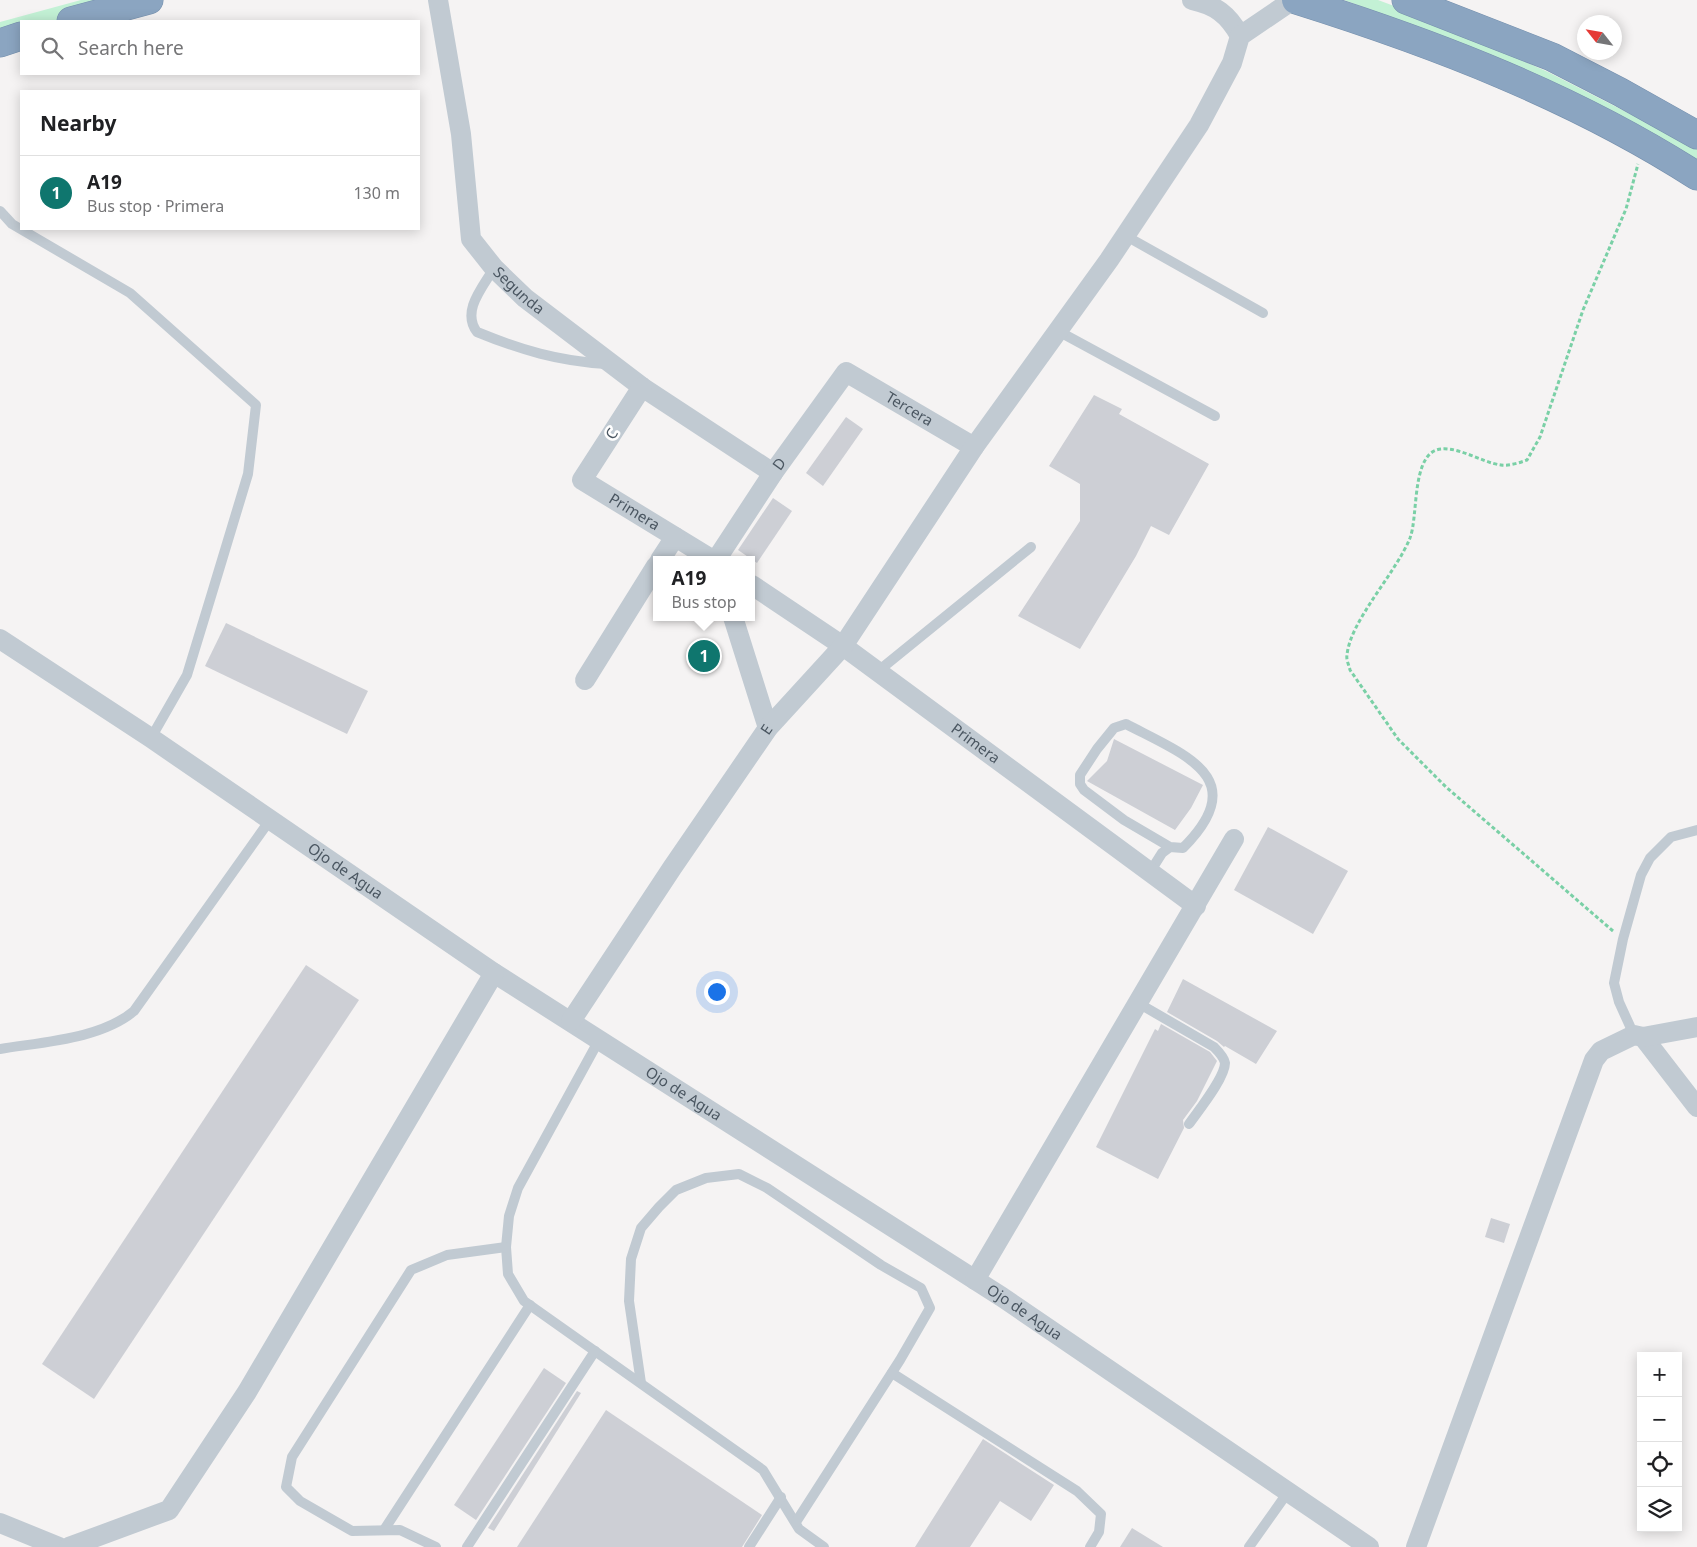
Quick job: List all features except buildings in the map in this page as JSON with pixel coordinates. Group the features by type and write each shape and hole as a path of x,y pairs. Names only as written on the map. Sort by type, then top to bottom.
{"highway":[{"path":"75,20 149,0"},
{"path":"1296,0 1454,54 1535,88 1643,144 1697,176"},
{"path":"1406,0 1552,57 1697,135"},
{"path":"0,43 20,36"}],"street":[{"name":"Segunda","path":"438,0 461,134 471,239 494,268 525,298 642,387 773,474"},
{"path":"1192,0 1211,4 1231,19 1240,36 1293,0"},
{"name":"E","path":"570,1021 768,728 843,646 974,447 1126,236 1199,125 1232,63 1240,36"},
{"name":"Tercera","path":"846,372 974,447"},
{"name":"D","path":"717,556 846,372"},
{"name":"C","path":"582,480 642,387"},
{"name":"Primera","path":"582,480 708,556"},
{"path":"662,556 675,536"},
{"path":"585,680 653,571"},
{"name":"Primera","path":"755,587 843,646 1196,906"},
{"path":"734,621 768,728"},
{"name":"Ojo de Agua","path":"0,639 151,738 494,973 975,1280 1369,1547"},
{"path":"975,1280 1234,839"},
{"path":"68,1547 169,1510 247,1392 494,973"},
{"path":"1416,1547 1594,1060 1601,1050 1638,1036 1697,1027"},
{"path":"1638,1036 1697,1107"},
{"path":"0,1523 59,1547"}],"lane":[{"path":"0,211 12,224 20,229"},
{"path":"22,230 130,293 256,405 248,474 210,603 187,675 151,738"},
{"path":"1126,236 1263,313"},
{"path":"494,268 472,308 471,324 477,332 545,356 568,362 612,364"},
{"path":"1058,331 1215,416"},
{"path":"877,672 1031,547"},
{"path":"1150,872 1162,853 1170,847 1183,848 1197,834 1214,801 1213,787 1202,769 1169,747 1126,724 1114,728 1080,774 1080,784 1124,820 1170,847"},
{"path":"0,1049 74,1037 122,1020 134,1011 270,820"},
{"path":"1638,1036 1619,1002 1614,983 1623,939 1641,875 1650,858 1671,837 1697,830"},
{"path":"1138,1003 1214,1047 1225,1063 1222,1074 1189,1124"},
{"path":"599,1040 518,1188 509,1216 506,1247 508,1274 524,1301 763,1470 799,1528 824,1547"},
{"path":"641,1383 629,1301 631,1259 641,1228 676,1190 706,1178 739,1174 766,1188 881,1265 921,1288 930,1308 892,1373 796,1522"},
{"path":"436,1547 400,1530 352,1530 300,1501 286,1487 292,1456 411,1270 447,1255 506,1247"},
{"path":"384,1530 530,1305"},
{"path":"467,1547 595,1351"},
{"path":"892,1373 1077,1491 1101,1514 1099,1532 1090,1547"},
{"path":"1249,1547 1288,1492"},
{"path":"749,1547 781,1497"}],"path":[{"path":"1623,939 1453,793 1398,739 1350,670 1346,658 1354,632 1410,537 1418,480 1428,458 1434,451 1444,449 1459,451 1502,465 1527,460 1532,452 1553,400 1583,310 1626,209 1643,144"}],"green space":[{"path":"81,0 132,0 58,20 20,20 20,30 0,36 0,22"},
{"path":"1344,0 1378,0 1429,19 1548,72 1697,149 1697,160 1460,43"}],"place":[{"name":"A19","path":"704,656"}]}
